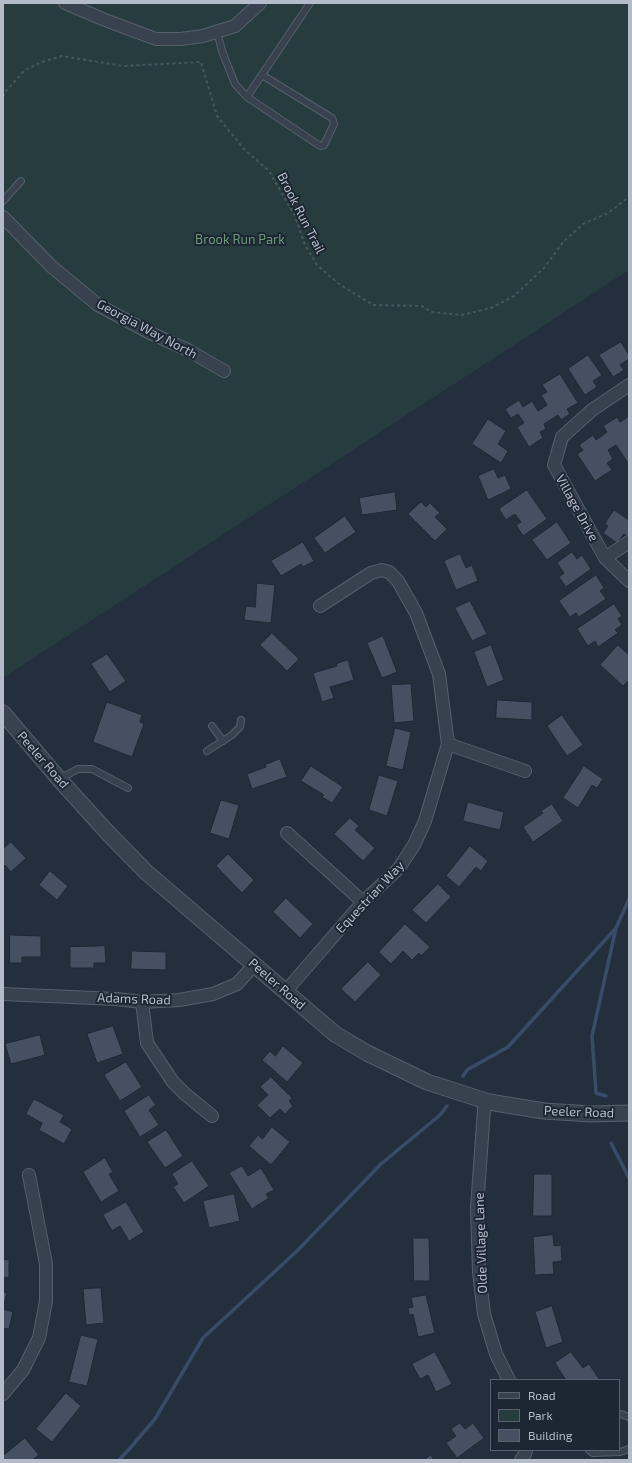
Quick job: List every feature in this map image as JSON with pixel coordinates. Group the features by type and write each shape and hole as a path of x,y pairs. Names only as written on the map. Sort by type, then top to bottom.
{"street":[{"path":"65,3 156,39 181,39 203,36 235,26 260,3"},
{"name":"Georgia Way North","path":"3,217 52,267 98,305 150,333 188,350 224,370"},
{"name":"Village Drive","path":"629,385 592,410 562,437 554,466 605,558 629,581"},
{"path":"605,558 629,542"},
{"name":"Equestrian Way","path":"284,992 363,902 399,868 414,845 425,821 448,744 439,674 416,613 398,581 389,572 382,570 371,573 320,606"},
{"name":"Peeler Road","path":"3,713 59,779 146,872 284,992 335,1034 367,1053 427,1082 489,1102 544,1111 591,1114 629,1113"},
{"path":"448,744 525,771"},
{"path":"287,833 363,902"},
{"name":"Adams Road","path":"3,994 116,999 142,1002 179,1000 213,994 237,984 254,965"},
{"path":"142,1002 147,1043 173,1082 184,1094 212,1116"},
{"name":"Olde Village Lane","path":"489,1102 484,1109 477,1208 479,1272 484,1314 496,1354 508,1379"},
{"path":"3,1394 23,1370 39,1338 46,1301 46,1264 29,1175"},
{"path":"521,1460 526,1451"}],"lane":[{"path":"247,97 310,3"},
{"path":"217,31 222,51 235,84 247,97 320,146 324,145 334,124 332,118 262,75"},
{"path":"3,201 21,181"},
{"path":"207,751 223,741 240,727 240,720"},
{"path":"212,726 223,741"},
{"path":"59,779 78,769 92,769 128,788"},
{"path":"590,1451 593,1453 620,1452 629,1449"}],"path":[{"name":"Brook Run Trail","path":"3,97 6,91 25,70 42,62 62,56 122,66 201,62 217,116 244,149 269,171 295,216 305,245 317,265 338,284 373,305 422,306 432,312 462,315 491,308 514,296 544,268 564,241 583,224 608,213 629,197"}],"green space":[{"name":"Brook Run Park","path":"3,3 629,3 629,270 3,678"}],"building":[{"path":"621,342 629,355 629,359 620,365 624,370 613,377 599,355"},
{"path":"588,355 602,375 593,381 597,387 585,395 568,369"},
{"path":"560,374 578,403 567,409 570,414 561,420 558,415 544,424 546,429 540,432 543,438 529,447 517,427 524,423 518,414 511,418 505,409 519,400 523,407 532,401 538,411 547,405 541,395 547,392 542,385"},
{"path":"629,416 629,463 616,445 608,450 613,459 607,463 612,470 595,481 577,454 583,450 579,445 593,435 596,440 607,432 603,426 617,417 620,422"},
{"path":"488,419 506,431 498,444 508,451 501,463 472,444"},
{"path":"494,469 498,478 505,475 511,489 488,500 478,476"},
{"path":"527,490 547,519 523,536 516,525 521,522 515,514 506,520 499,509"},
{"path":"395,492 397,510 362,515 359,498"},
{"path":"421,502 426,507 430,503 440,513 435,517 447,529 435,541 408,514"},
{"path":"614,510 629,520 629,537 624,534 617,543 603,533 608,526 605,524"},
{"path":"345,516 356,532 325,553 314,538"},
{"path":"557,522 571,543 547,560 532,540"},
{"path":"303,542 314,561 303,567 301,564 281,576 271,561"},
{"path":"572,552 577,559 582,555 591,569 566,587 559,577 564,573 557,563"},
{"path":"460,554 466,568 472,565 478,581 456,590 444,561"},
{"path":"596,575 604,588 600,591 606,599 579,617 576,613 570,617 559,601"},
{"path":"257,583 275,585 271,623 244,620 246,606 255,607"},
{"path":"470,601 487,634 472,641 455,608"},
{"path":"614,604 622,616 618,619 622,625 615,630 618,633 598,647 595,641 588,646 577,629"},
{"path":"272,633 299,659 287,671 260,645"},
{"path":"383,636 397,672 382,678 367,643"},
{"path":"491,645 504,680 487,687 474,652"},
{"path":"618,645 629,655 629,680 623,686 600,665"},
{"path":"107,654 126,681 110,692 91,664"},
{"path":"348,660 354,680 330,687 334,698 322,702 313,673 337,666 336,664"},
{"path":"411,684 414,721 394,723 391,685"},
{"path":"497,700 532,702 532,720 496,718"},
{"path":"107,702 142,715 140,722 144,724 132,757 93,742"},
{"path":"562,715 583,745 567,756 547,726"},
{"path":"395,728 411,732 403,770 386,766"},
{"path":"280,759 287,777 252,789 247,774 266,767 265,765"},
{"path":"311,766 343,787 332,803 322,797 324,795 301,781"},
{"path":"584,766 603,779 597,788 592,785 578,808 563,798"},
{"path":"379,775 398,781 387,816 369,810"},
{"path":"221,800 239,805 229,839 210,833"},
{"path":"468,802 504,812 500,830 463,821"},
{"path":"552,804 563,821 533,842 523,827 543,813 541,811"},
{"path":"350,818 359,826 355,830 375,848 363,861 334,834"},
{"path":"11,842 26,858 11,872 5,865 3,867 3,849"},
{"path":"470,846 488,861 481,871 476,867 459,887 446,876"},
{"path":"228,854 254,880 242,893 216,866"},
{"path":"50,871 68,886 57,900 39,885"},
{"path":"438,884 451,897 426,923 412,910"},
{"path":"286,898 313,924 300,938 273,912"},
{"path":"405,924 430,947 421,956 419,953 412,960 403,951 391,964 379,952"},
{"path":"10,935 41,936 41,957 22,957 22,963 10,963"},
{"path":"105,946 106,963 94,963 94,968 70,968 70,947"},
{"path":"132,951 166,952 166,970 131,969"},
{"path":"368,962 381,975 355,1002 341,989"},
{"path":"113,1026 123,1054 97,1063 87,1034"},
{"path":"40,1035 45,1055 11,1064 5,1044"},
{"path":"283,1046 303,1063 287,1082 262,1060 270,1051 275,1056"},
{"path":"126,1062 142,1087 120,1101 104,1075"},
{"path":"271,1077 292,1098 289,1101 293,1106 285,1114 280,1109 270,1118 257,1105 268,1095 260,1087"},
{"path":"149,1095 156,1105 149,1110 159,1125 140,1137 124,1111"},
{"path":"34,1099 64,1115 60,1122 72,1129 64,1144 39,1130 42,1123 26,1114"},
{"path":"272,1127 290,1142 271,1165 249,1146 258,1135 262,1139"},
{"path":"166,1130 183,1156 165,1168 147,1142"},
{"path":"105,1158 113,1172 109,1174 119,1191 101,1202 83,1172"},
{"path":"192,1161 209,1186 184,1203 173,1187 178,1184 172,1174"},
{"path":"242,1166 248,1176 261,1168 274,1190 266,1194 269,1198 252,1209 229,1173"},
{"path":"534,1174 552,1174 552,1216 533,1216"},
{"path":"234,1194 240,1221 209,1228 203,1201"},
{"path":"126,1202 144,1232 129,1241 120,1226 112,1231 103,1215"},
{"path":"553,1235 554,1246 561,1245 562,1261 553,1262 554,1274 535,1275 533,1237"},
{"path":"413,1238 429,1238 430,1281 414,1281"},
{"path":"3,1259 9,1260 9,1278 3,1277"},
{"path":"101,1288 104,1323 86,1325 83,1289"},
{"path":"3,1292 7,1293 3,1309"},
{"path":"426,1295 435,1333 418,1337 413,1314 409,1315 408,1308 413,1307 411,1298"},
{"path":"552,1306 563,1342 546,1348 535,1312"},
{"path":"3,1309 13,1312 9,1329 3,1328"},
{"path":"81,1335 98,1339 87,1386 69,1382"},
{"path":"435,1352 452,1384 436,1392 428,1375 420,1379 412,1364"},
{"path":"571,1352 583,1368 589,1364 599,1379 565,1379 555,1363"},
{"path":"66,1393 81,1406 52,1442 36,1429"},
{"path":"460,1423 465,1429 473,1423 484,1438 457,1458 446,1443 456,1436 451,1429"},
{"path":"25,1438 39,1455 32,1460 3,1460 3,1456"},
{"path":"431,1455 434,1460 424,1460"}],"waterway":[{"path":"606,1096 596,1093 592,1036 616,928 629,899"},
{"path":"463,1076 467,1070 508,1047 616,928"},
{"path":"119,1460 155,1419 203,1338 297,1251 381,1164 440,1115 447,1106"},
{"path":"611,1143 629,1178"}]}
